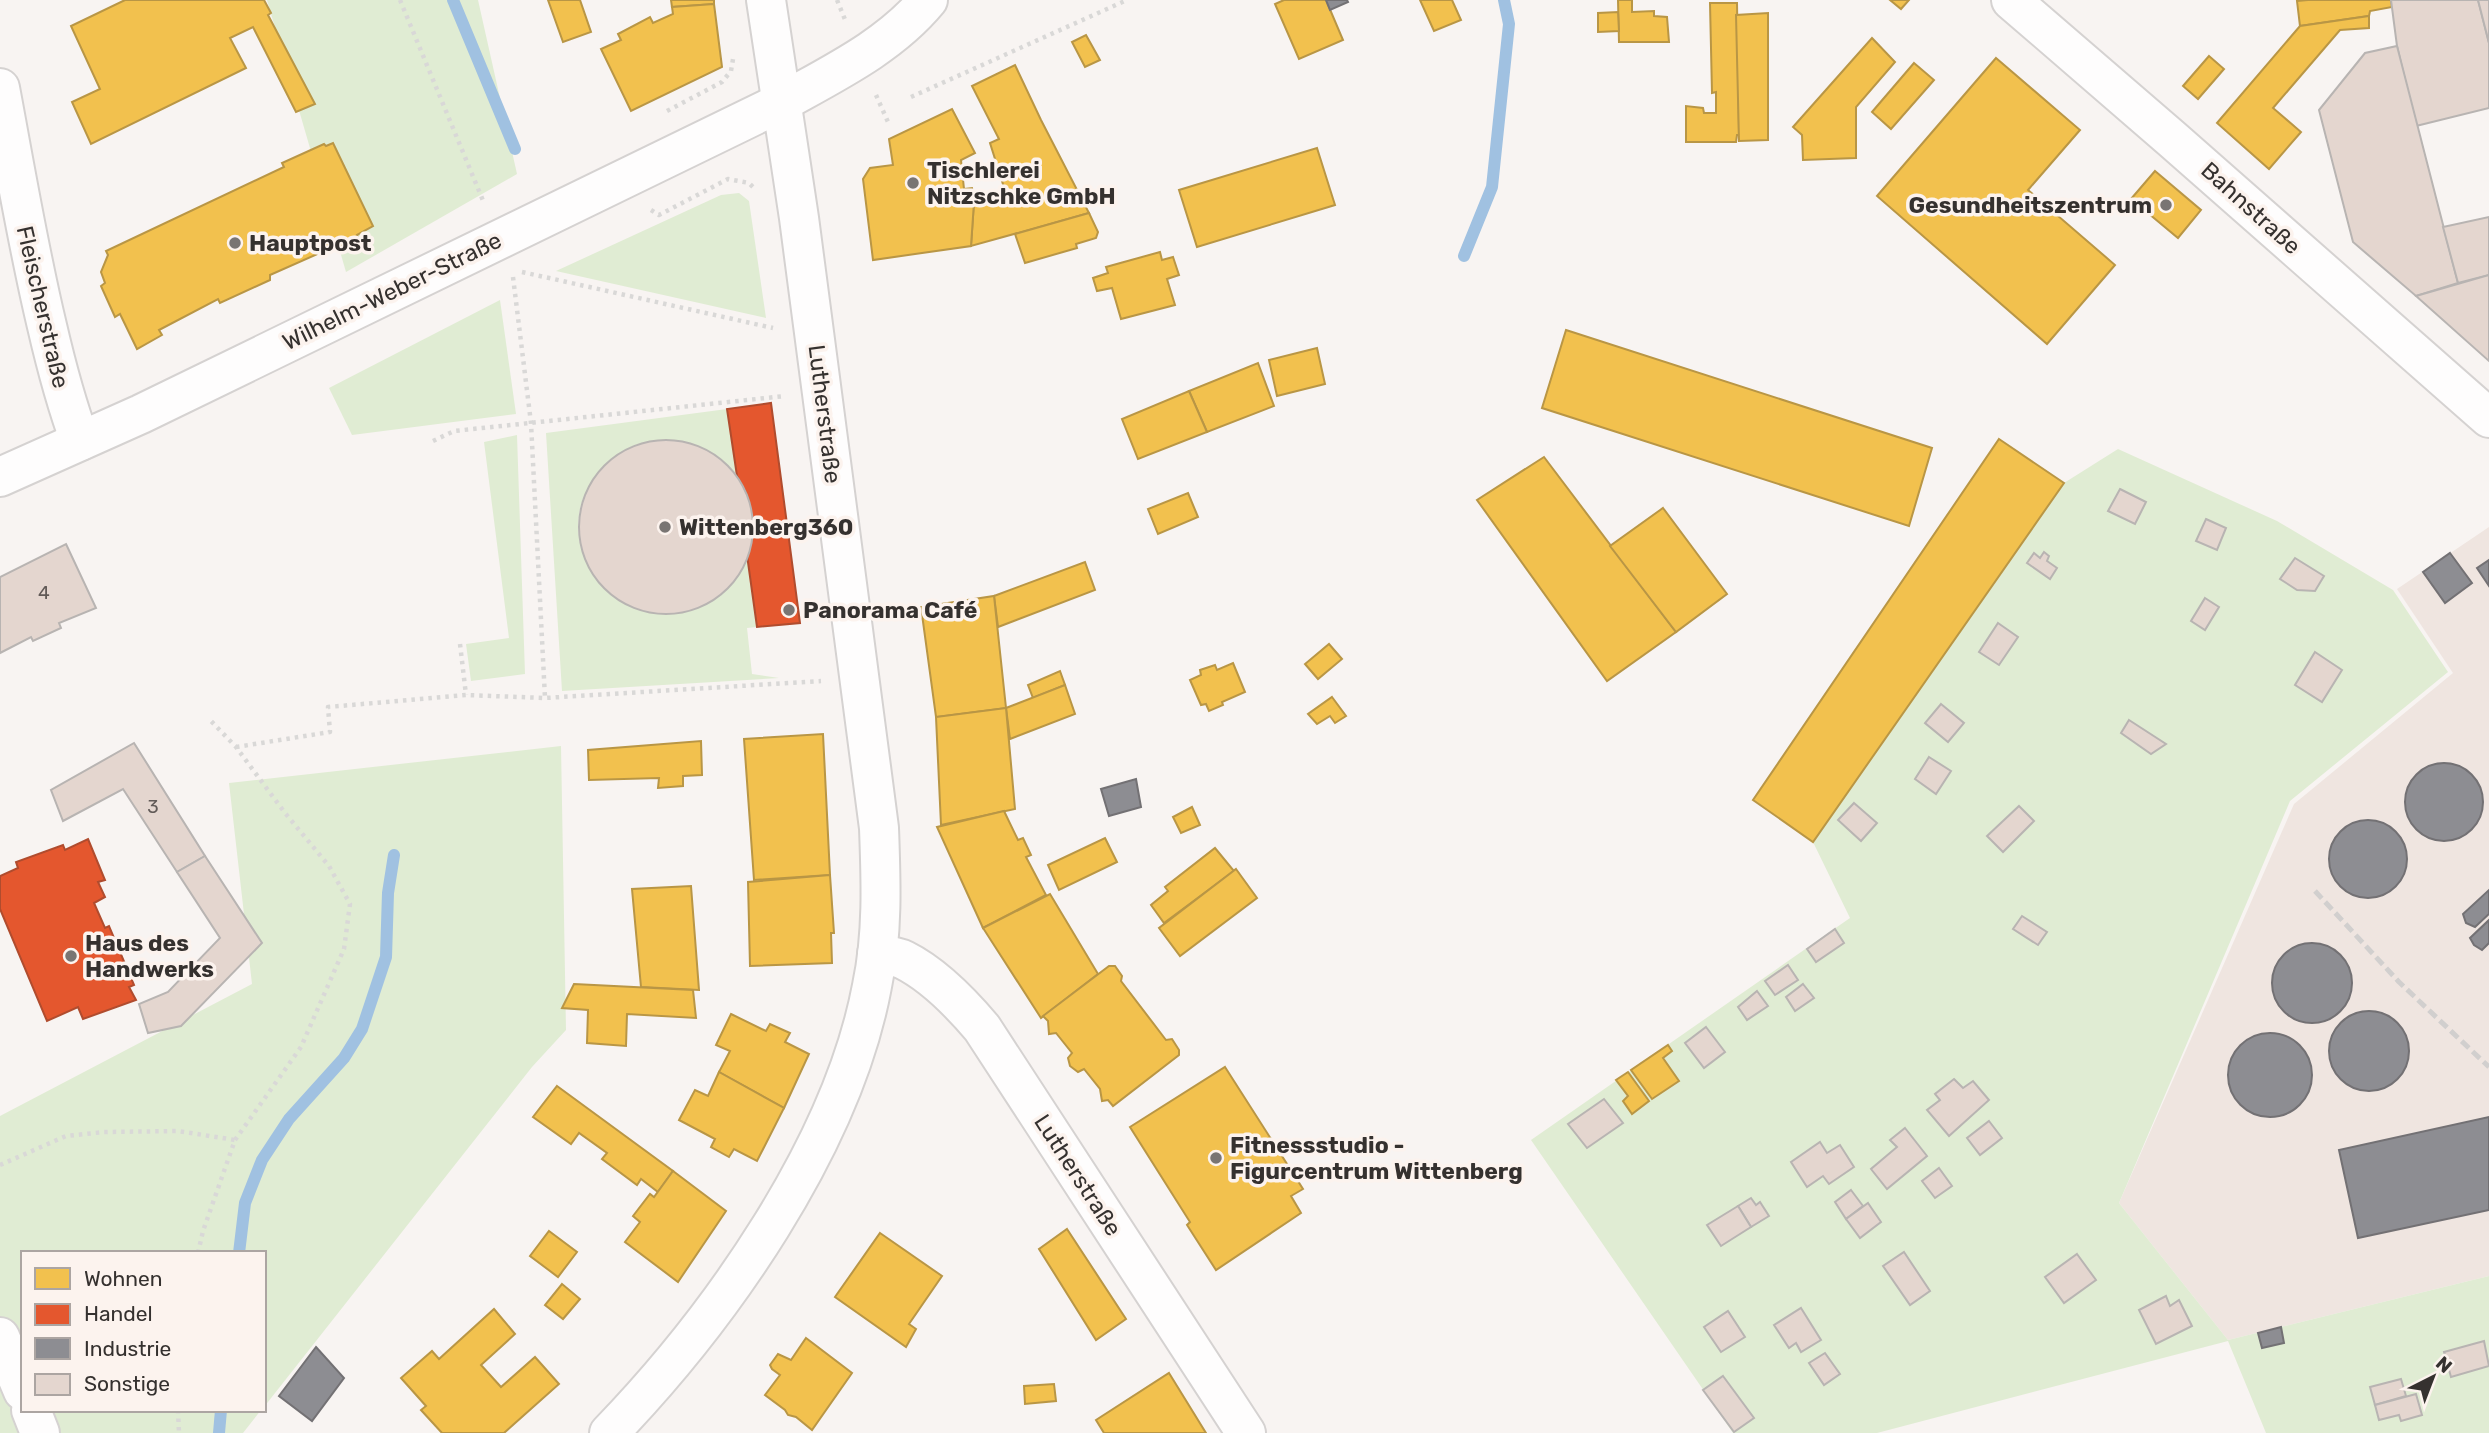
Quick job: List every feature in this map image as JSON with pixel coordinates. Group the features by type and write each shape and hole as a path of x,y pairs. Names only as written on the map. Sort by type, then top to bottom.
{"street":[{"name":"Lutherstraße","path":"609,1433 679,1356 786,1201 830,1116 851,1065 867,1013 877,954 881,881 878,828 782,102 766,0"},
{"name":"Wilhelm-Weber-Straße","path":"0,477 153,408 782,102 842,69 884,41 914,17 928,0"},
{"name":"Bahnstraße","path":"2011,0 2489,418"},
{"name":"Fleischerstraße","path":"0,88 35,276 68,410 80,440"},
{"name":"Lutherstraße","path":"877,954 902,958 923,972 945,989 982,1028 1245,1433"},
{"path":"0,1337 21,1386"},
{"path":"32,1412 40,1433"}],"path":[{"path":"400,0 480,197 506,235"},
{"path":"911,97 1127,0"},
{"path":"657,116 722,82 731,71 733,49"},
{"path":"545,698 531,423 512,270 778,329"},
{"path":"433,441 454,431 786,395"},
{"path":"460,644 466,695"},
{"path":"236,747 330,732 327,707 466,695 545,698 823,681"},
{"path":"198,1251 235,1140 301,1047 344,949 350,904 329,866 236,747 211,721"},
{"path":"0,1165 66,1136 104,1132 178,1131 235,1140"},
{"path":"178,1412 179,1433"}],"shaded area":[{"path":"2489,527 2489,1276 2228,1340 2119,1203 2294,804 2453,673 2397,589"}],"green space":[{"path":"267,0 478,0 517,174 346,272"},
{"path":"739,193 749,201 766,318 556,271 721,195"},
{"path":"500,300 516,414 352,435 329,388"},
{"path":"727,409 737,476 705,450 683,442 657,441 630,447 603,467 583,498 578,525 582,551 594,575 613,595 636,608 663,614 693,610 718,597 732,583 747,555 757,627 747,628 752,674 779,678 562,691 546,433"},
{"path":"517,435 525,674 471,681 466,644 509,638 484,442"},
{"path":"2118,449 2277,521 2393,590 2448,672 2290,801 2119,1203 2228,1340 2489,1276 2489,1433 2266,1433 2228,1341 1877,1433 1733,1433 1531,1140 1850,918 1813,842 2064,483"},
{"path":"561,746 566,1030 532,1067 266,1404 266,1251 21,1251 21,1412 259,1412 243,1433 0,1433 0,1116 252,984 229,783"}],"building: Wohnen":[{"path":"125,0 264,0 271,13 268,15 315,104 296,112 253,27 230,38 246,68 91,144 72,102 100,89 71,26"},
{"path":"548,0 580,0 591,32 563,42"},
{"path":"671,0 714,0 714,4 672,7"},
{"path":"1284,0 1326,0 1343,40 1299,59 1275,4"},
{"path":"1420,0 1452,0 1461,20 1434,31"},
{"path":"1618,0 1632,0 1632,12 1654,11 1654,16 1667,17 1669,42 1619,42"},
{"path":"1890,0 1909,0 1901,9"},
{"path":"2391,0 2392,7 2370,11 2369,16 2300,26 2297,1"},
{"path":"1710,3 1737,3 1739,135 1736,142 1686,142 1686,106 1703,108 1704,113 1716,113 1716,92 1712,93"},
{"path":"714,4 722,67 631,111 601,49 621,40 618,34 650,17 653,23 673,14 672,7"},
{"path":"1618,12 1619,31 1598,32 1598,13"},
{"path":"1768,13 1768,140 1739,141 1736,15"},
{"path":"2369,16 2369,28 2340,30 2273,108 2301,132 2269,169 2217,123 2300,26"},
{"path":"1086,35 1100,60 1085,67 1072,42"},
{"path":"1872,38 1895,62 1856,107 1856,158 1803,160 1802,135 1793,127"},
{"path":"2209,56 2224,69 2198,99 2183,86"},
{"path":"1996,58 2080,130 2028,190 2115,265 2047,344 1877,196"},
{"path":"1914,63 1934,80 1891,129 1872,112"},
{"path":"1015,65 1089,213 971,246 974,202 991,203 1007,197 990,143 999,139 972,86"},
{"name":"Tischlerei Nitzschke GmbH","path":"952,109 975,153 961,160 964,189 972,188 974,202 971,246 873,260 863,179 870,168 893,165 889,139"},
{"name":"Hauptpost","path":"333,143 373,226 357,235 359,239 333,250 331,248 270,275 270,280 220,303 218,299 159,330 162,335 137,349 120,314 115,317 101,286 105,283 101,272 108,255 106,251 284,167 282,163 324,144 326,146"},
{"path":"1317,148 1335,205 1197,247 1179,190"},
{"name":"Gesundheitszentrum","path":"2155,171 2201,210 2178,238 2131,199"},
{"path":"1089,213 1098,232 1096,238 1076,244 1077,248 1025,263 1015,234"},
{"path":"1160,252 1162,260 1173,257 1179,275 1167,279 1175,305 1121,319 1112,288 1097,291 1093,278 1108,273 1106,267"},
{"path":"1566,330 1932,448 1909,526 1542,408"},
{"path":"1317,348 1325,384 1277,396 1269,360"},
{"path":"1258,363 1274,406 1207,432 1189,391"},
{"path":"1189,391 1207,432 1138,459 1122,419"},
{"path":"1999,439 2064,483 1813,842 1753,800"},
{"path":"1544,457 1676,632 1607,681 1477,500"},
{"path":"1188,493 1198,517 1158,534 1148,509"},
{"path":"1663,508 1727,594 1676,632 1610,546"},
{"path":"1085,562 1095,590 998,627 994,596"},
{"path":"994,596 1006,708 936,717 921,607"},
{"path":"1329,644 1342,659 1318,679 1305,664"},
{"path":"1233,663 1245,692 1209,711 1206,704 1201,705 1190,680 1201,675 1200,670 1215,665 1217,670"},
{"path":"1060,671 1065,685 1033,698 1028,685"},
{"path":"1065,685 1075,714 1010,739 1006,708"},
{"path":"1332,697 1346,716 1335,723 1330,716 1317,724 1308,714"},
{"path":"1006,708 1015,809 941,825 936,717"},
{"path":"823,734 830,875 754,880 744,739"},
{"path":"701,741 702,775 683,776 683,786 658,788 659,778 589,780 588,750"},
{"path":"1192,807 1200,825 1181,833 1173,817"},
{"path":"1004,811 1018,840 1023,838 1031,855 1026,857 1046,895 983,928 937,827"},
{"path":"1105,838 1117,862 1059,890 1048,865"},
{"path":"1215,848 1234,871 1164,923 1151,905 1168,891 1165,887"},
{"path":"1236,869 1257,898 1180,956 1159,928"},
{"path":"830,875 834,933 831,933 832,963 750,966 748,882"},
{"path":"691,886 699,990 641,987 632,889"},
{"path":"1050,894 1098,974 1041,1018 983,928"},
{"path":"1109,966 1115,966 1122,976 1121,981 1166,1040 1172,1039 1179,1050 1179,1055 1113,1106 1108,1100 1102,1101 1100,1089 1084,1069 1078,1072 1070,1066 1068,1058 1072,1053 1056,1033 1049,1034 1048,1021 1043,1016"},
{"path":"574,984 693,990 696,1018 627,1014 626,1046 587,1043 588,1010 562,1008"},
{"path":"731,1014 766,1031 770,1024 790,1033 785,1042 809,1054 784,1108 719,1072 730,1051 716,1045"},
{"path":"1668,1045 1672,1051 1663,1058 1679,1081 1652,1099 1631,1070"},
{"name":"Fitnessstudio - Figurcentrum Wittenberg","path":"1225,1067 1303,1189 1291,1196 1301,1213 1216,1270 1187,1225 1190,1222 1130,1127"},
{"path":"719,1072 784,1108 757,1161 734,1149 729,1157 711,1147 715,1139 679,1120 695,1090 708,1096"},
{"path":"1628,1072 1649,1101 1632,1114 1623,1101 1628,1096 1616,1080"},
{"path":"557,1086 673,1171 658,1192 641,1179 637,1185 602,1159 607,1153 579,1133 571,1144 533,1117"},
{"path":"673,1171 726,1211 678,1282 625,1242 640,1222 633,1216 650,1194 654,1197"},
{"path":"1067,1229 1126,1319 1096,1340 1039,1249"},
{"path":"549,1231 577,1252 558,1277 530,1256"},
{"path":"880,1233 942,1276 909,1324 916,1329 906,1347 835,1297"},
{"path":"562,1284 580,1299 563,1319 545,1305"},
{"path":"494,1309 515,1334 481,1365 501,1387 535,1357 559,1384 504,1433 442,1433 421,1410 426,1406 401,1378 432,1351 439,1359"},
{"path":"806,1338 852,1373 812,1430 796,1417 788,1415 765,1395 780,1375 770,1365 778,1354 791,1360"},
{"path":"1169,1373 1206,1433 1104,1433 1096,1420"},
{"path":"1054,1384 1056,1401 1025,1404 1024,1386"}],"building: Handel":[{"path":"771,403 800,623 757,627 747,555 753,535 752,519 745,491 737,476 727,409"},
{"name":"Haus des Handwerks","path":"88,839 105,880 98,882 105,897 94,903 105,928 109,926 134,985 129,987 136,1000 83,1019 78,1007 47,1021 0,909 0,876 18,868 16,862 63,845 65,850"}],"building: Industrie":[{"path":"1326,0 1347,0 1348,2 1330,10"},
{"path":"2450,553 2472,583 2445,603 2423,572"},
{"path":"2489,560 2489,586 2477,568"},
{"path":"2444,763 2459,766 2471,775 2480,787 2483,802 2480,817 2471,829 2459,838 2444,841 2429,838 2417,829 2408,817 2405,802 2408,787 2417,775 2429,766"},
{"path":"1136,779 1141,807 1109,816 1101,789"},
{"path":"2368,820 2383,823 2396,831 2404,844 2407,859 2404,874 2396,887 2383,895 2368,898 2353,895 2340,887 2332,874 2329,859 2332,844 2340,831 2353,823"},
{"path":"2489,890 2489,914 2475,927 2466,923 2463,914"},
{"path":"2489,920 2489,943 2482,950 2474,945 2470,938"},
{"path":"2312,943 2327,946 2340,955 2349,968 2352,983 2349,998 2340,1011 2327,1020 2312,1023 2297,1020 2284,1011 2275,998 2272,983 2275,968 2284,955 2297,946"},
{"path":"2369,1011 2384,1014 2397,1023 2406,1036 2409,1051 2406,1066 2397,1079 2384,1088 2369,1091 2354,1088 2341,1079 2332,1066 2329,1051 2332,1036 2341,1023 2354,1014"},
{"path":"2270,1033 2286,1036 2300,1045 2309,1059 2312,1075 2309,1091 2300,1105 2286,1114 2270,1117 2254,1114 2240,1105 2231,1091 2228,1075 2231,1059 2240,1045 2254,1036"},
{"path":"2489,1117 2489,1210 2358,1238 2339,1150"},
{"path":"2281,1327 2284,1343 2262,1348 2258,1333"},
{"path":"316,1347 344,1378 312,1421 279,1396"}],"building: Sonstige":[{"path":"2391,0 2478,0 2489,43 2489,108 2416,126 2397,46"},
{"path":"2478,0 2489,0 2489,43"},
{"path":"2397,46 2458,283 2416,296 2353,242 2319,110 2365,53"},
{"path":"2489,217 2489,275 2458,283 2443,227"},
{"path":"2489,275 2489,361 2416,296"},
{"name":"Wittenberg360","path":"666,440 699,447 727,466 746,494 753,527 746,560 727,588 699,607 666,614 633,607 605,588 586,560 579,527 586,494 605,466 633,447"},
{"path":"2120,489 2146,502 2135,524 2108,511"},
{"path":"2206,519 2226,528 2217,550 2196,541"},
{"path":"66,544 96,608 59,623 61,628 33,641 31,637 0,653 0,577"},
{"path":"2044,552 2049,556 2047,561 2057,568 2050,579 2027,563 2034,553 2040,558"},
{"path":"2295,558 2324,576 2315,591 2297,590 2280,579"},
{"path":"2205,598 2219,607 2205,630 2191,621"},
{"path":"1998,623 2018,637 1999,665 1979,652"},
{"path":"2315,652 2342,670 2322,702 2295,685"},
{"path":"1941,704 1964,723 1948,742 1925,723"},
{"path":"2129,720 2166,744 2151,754 2121,733"},
{"path":"134,743 205,856 177,872 123,789 63,821 51,790"},
{"path":"1929,757 1951,771 1936,794 1915,779"},
{"path":"1854,803 1877,823 1861,841 1838,820"},
{"path":"2019,806 2034,821 2003,852 1987,836"},
{"path":"205,856 262,943 181,1026 148,1033 139,1004 168,992 220,938 177,872"},
{"path":"2022,916 2047,932 2038,945 2013,929"},
{"path":"1835,929 1844,943 1816,962 1807,949"},
{"path":"1788,965 1798,980 1775,995 1765,981"},
{"path":"1803,984 1814,998 1795,1011 1786,997"},
{"path":"1757,991 1768,1006 1747,1020 1738,1007"},
{"path":"1706,1027 1725,1052 1704,1068 1685,1043"},
{"path":"1954,1079 1963,1088 1973,1081 1989,1100 1949,1136 1927,1110 1940,1100 1935,1094"},
{"path":"1604,1099 1623,1123 1587,1148 1568,1124"},
{"path":"1989,1121 2002,1138 1980,1155 1967,1138"},
{"path":"1905,1128 1927,1156 1887,1189 1871,1169 1897,1147 1890,1140"},
{"path":"1820,1142 1827,1153 1840,1145 1854,1167 1829,1184 1823,1176 1807,1187 1791,1162"},
{"path":"1939,1168 1952,1186 1935,1198 1922,1181"},
{"path":"1851,1190 1863,1206 1846,1219 1835,1202"},
{"path":"1751,1198 1756,1205 1760,1202 1769,1216 1751,1227 1738,1206"},
{"path":"1868,1203 1881,1222 1860,1238 1846,1219"},
{"path":"1738,1206 1751,1227 1721,1246 1707,1225"},
{"path":"1904,1252 1930,1291 1910,1305 1883,1266"},
{"path":"2077,1254 2096,1280 2064,1303 2045,1277"},
{"path":"2166,1296 2170,1306 2179,1300 2192,1326 2156,1344 2139,1310"},
{"path":"1801,1308 1821,1340 1801,1352 1796,1343 1789,1348 1774,1325"},
{"path":"1728,1311 1745,1337 1721,1352 1704,1327"},
{"path":"2484,1341 2489,1366 2451,1377 2444,1352"},
{"path":"1825,1353 1840,1374 1824,1385 1809,1363"},
{"path":"1723,1376 1754,1418 1734,1432 1703,1390"},
{"path":"2401,1379 2406,1396 2375,1405 2370,1387"},
{"path":"2416,1394 2422,1415 2401,1421 2399,1415 2379,1420 2375,1405"}],"waterway":[{"path":"453,0 515,149"},
{"path":"1464,256 1492,187 1509,24 1504,0"},
{"path":"239,1251 245,1203 262,1160 289,1119 344,1058 362,1029 386,957 388,893 394,855"},
{"path":"219,1433 221,1412"}],"railway":[{"path":"2315,891 2399,982 2489,1067"}],"place":[{"name":"Tischlerei Nitzschke GmbH","path":"913,183"},
{"name":"Gesundheitszentrum","path":"2166,205"},
{"name":"Hauptpost","path":"235,243"},
{"name":"Wittenberg360","path":"665,527"},
{"name":"Panorama Café","path":"789,610"},
{"name":"Haus des Handwerks","path":"71,956"},
{"name":"Fitnessstudio - Figurcentrum Wittenberg","path":"1216,1158"}]}
